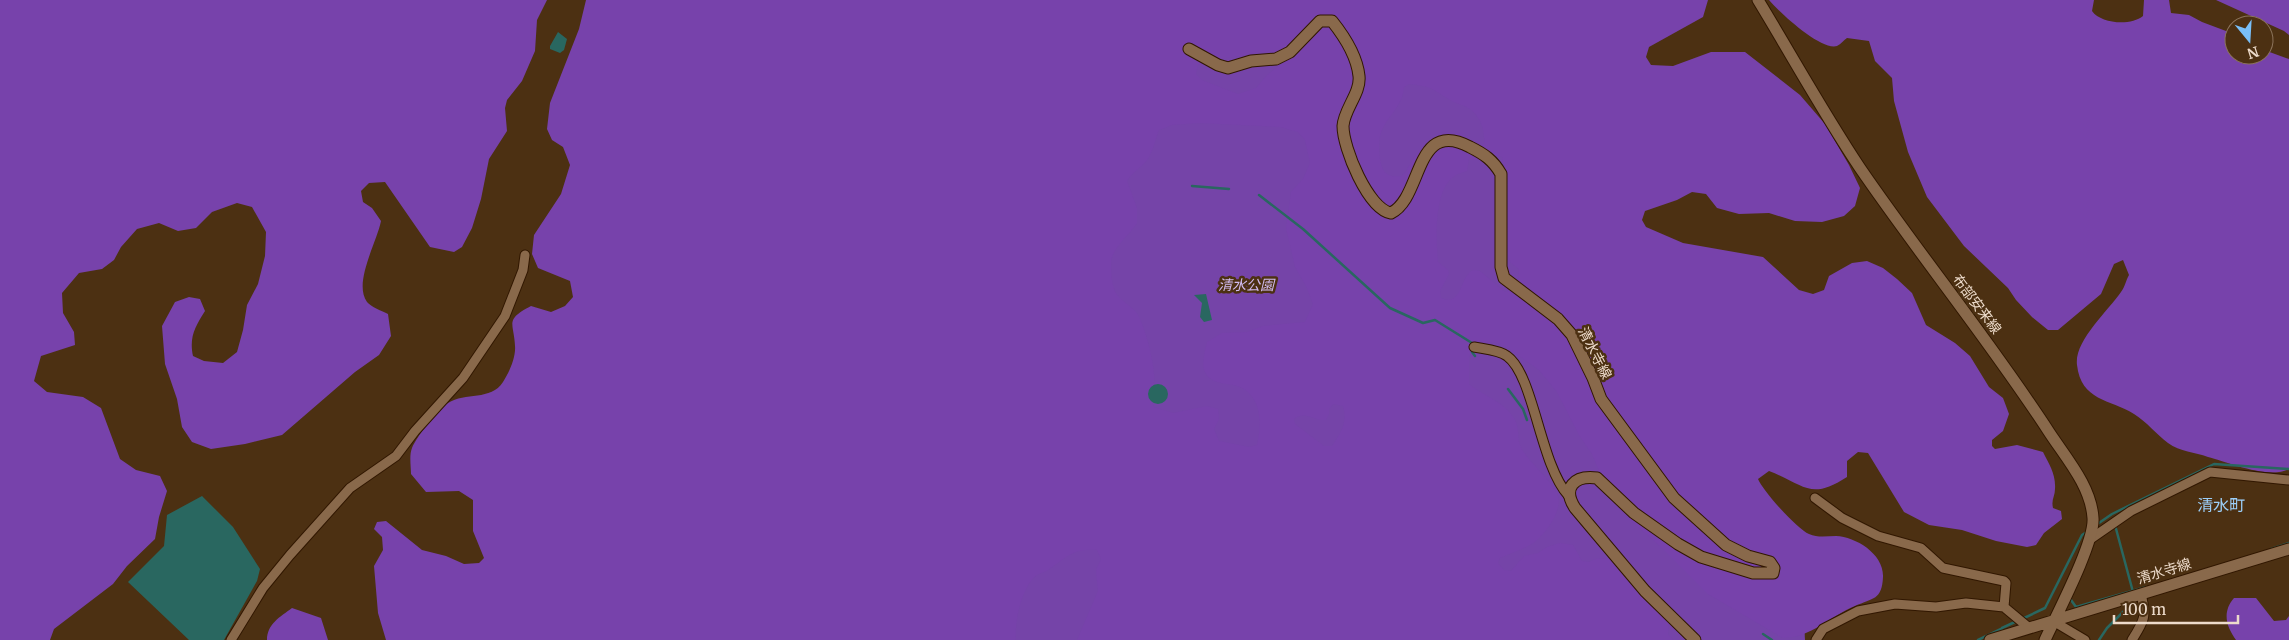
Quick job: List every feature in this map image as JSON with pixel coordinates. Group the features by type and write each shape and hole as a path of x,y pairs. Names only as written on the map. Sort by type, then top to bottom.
{"main road":[{"name":"布部安来線","path":"1758,0 1859,166 2017,383 2081,481 2091,500 2094,520 2092,538 2045,640"},
{"name":"清水寺線","path":"1189,49 1222,66 1234,67 1251,61 1276,59 1290,52 1320,21 1332,21 1343,35 1359,74 1359,82 1345,115 1343,127 1346,144 1362,183 1376,206 1386,212 1391,213 1400,206 1427,153 1435,144 1451,140 1458,141 1494,162 1501,174 1501,267 1504,278 1558,319 1572,334 1601,399 1674,498 1726,545 1748,556 1770,562 1774,568 1773,573 1754,574 1701,557 1678,544 1634,513 1597,478 1583,478 1577,481 1568,495"},
{"path":"1568,495 1576,508 1645,591 1695,640"},
{"name":"清水寺線","path":"1990,640 2289,549"}],"street":[{"path":"231,640 263,588 290,555 350,488 396,456 415,430 463,378 510,306 523,270 525,255"},
{"path":"1474,347 1505,354 1513,361 1525,384 1553,470 1560,486 1568,495"},
{"path":"2092,538 2131,511 2210,472 2289,480"},
{"path":"1815,498 1842,518 1878,536 1921,548 1943,568 2004,581 2006,583 2004,607"},
{"path":"2132,640 2145,618 2141,594"},
{"path":"1816,640 1823,628 1858,611 1895,604 1936,607 1966,603 2004,607 2028,627"},
{"path":"2054,620 2085,640"}],"green space":[{"name":"清水公園","path":"1074,14 1479,71 1804,622 1805,640 965,640"}],"shaded area":[{"path":"0,0 547,0 537,20 535,51 522,81 507,100 505,108 507,131 489,159 481,199 472,228 462,247 454,252 430,247 385,182 369,183 361,191 363,202 372,208 381,221 364,274 363,294 369,304 388,314 391,336 379,355 355,372 282,435 245,444 211,449 192,442 182,427 177,399 165,364 162,326 175,302 189,297 200,299 205,311 198,322 192,338 193,356 204,361 223,363 237,352 247,305 258,284 265,256 266,232 252,207 237,203 212,212 196,228 178,231 159,223 137,229 121,247 114,260 102,269 79,273 62,293 63,313 74,332 75,345 41,356 34,381 47,392 83,397 101,408 120,459 136,470 160,476 167,491 155,539 127,566 113,584 54,629 50,640 0,640"},
{"path":"586,0 1708,0 1703,17 1649,47 1646,57 1651,65 1673,66 1711,52 1745,52 1800,95 1825,124 1860,188 1855,206 1844,216 1822,222 1795,221 1769,213 1739,214 1717,208 1706,194 1692,192 1677,200 1645,211 1642,220 1646,227 1683,243 1763,257 1799,290 1813,294 1824,290 1829,276 1852,263 1867,261 1883,268 1912,293 1926,325 1955,343 1970,356 1989,387 2003,398 2009,414 2003,431 1992,440 1992,446 1995,449 2017,445 2043,452 2052,469 2054,479 2053,508 2061,511 2062,519 2044,533 2036,545 2027,547 1996,541 1962,530 1929,525 1904,512 1868,453 1858,452 1847,461 1847,477 1824,488 1808,488 1769,471 1758,479 1789,518 1809,534 1844,537 1860,543 1874,554 1879,561 1883,577 1881,590 1872,599 1846,610 1811,631 1783,638 1708,594 1660,546 1630,520 1608,492 1592,454 1579,435 1557,392 1539,370 1508,348 1494,342 1479,343 1469,357 1469,384 1501,405 1512,415 1516,422 1521,447 1553,487 1559,499 1557,512 1541,536 1529,545 1500,558 1498,563 1504,570 1511,571 1524,556 1538,553 1547,547 1560,543 1573,545 1582,561 1589,562 1601,558 1614,559 1666,615 1669,625 1668,634 1673,640 1077,640 1098,591 1096,570 1101,559 1097,550 1088,550 1075,552 1032,580 1023,595 1020,605 1016,624 1016,640 386,640 378,613 374,566 383,550 382,537 374,529 377,522 386,521 422,550 446,556 464,564 479,563 484,558 473,531 473,500 459,491 426,492 411,474 412,448 433,417 448,403 492,392 503,382 513,360 515,346 512,323 517,315 531,306 551,312 565,306 573,297 570,281 538,268 532,254 534,235 561,194 570,165 563,147 552,140 547,129 550,103 579,29","holes":["1259,52 1286,52 1289,58 1267,75 1256,88 1238,94 1202,80 1196,74 1198,65 1204,62","1409,84 1424,86 1454,102 1466,106 1474,112 1482,125 1484,144 1474,151 1466,148 1467,139 1460,133 1447,136 1424,146 1413,158 1402,176 1391,176 1386,173 1381,164 1380,137 1383,127 1402,97 1404,87","1199,123 1280,127 1298,132 1305,140 1310,163 1303,179 1291,192 1286,228 1295,267 1306,286 1313,304 1305,322 1263,326 1247,332 1222,333 1207,342 1204,357 1203,365 1205,372 1212,380 1240,387 1253,397 1260,420 1257,445 1249,447 1219,441 1214,429 1219,419 1218,409 1207,406 1173,413 1154,407 1152,403 1153,368 1145,331 1138,315 1119,297 1113,287 1111,273 1112,258 1117,247 1137,223 1137,208 1127,181 1149,157 1159,130 1172,125","1498,155 1502,157 1508,183 1507,253 1511,263 1519,269 1518,279 1513,289 1505,292 1480,271 1473,270 1465,279 1457,295 1448,300 1441,298 1440,291 1449,274 1448,270 1438,262 1437,252 1438,215 1443,191 1456,175 1467,171 1469,159 1486,160","1333,404 1343,406 1344,422 1341,432 1332,446 1324,446 1295,424 1294,419 1298,416 1326,420 1329,409"]},
{"path":"1769,0 2094,0 2092,11 2096,15 2109,21 2124,22 2143,16 2144,0 2169,0 2171,13 2189,15 2224,30 2224,65 2274,65 2274,54 2289,59 2289,469 2281,472 2260,471 2177,448 2168,443 2134,414 2090,392 2084,386 2080,377 2077,356 2086,336 2124,288 2129,275 2123,260 2114,264 2101,294 2058,330 2048,330 2032,317 2008,288 1964,246 1927,197 1908,152 1894,101 1892,78 1875,61 1869,41 1847,38 1837,46 1830,46 1811,37"},
{"path":"2216,0 2289,0 2289,35 2274,26 2274,15 2249,15"},
{"path":"2234,598 2256,598 2274,621 2286,620 2289,616 2289,640 2236,640 2230,630 2227,619 2228,608"},
{"path":"292,608 321,618 328,640 267,640 272,625"}],"water":[{"path":"558,32 567,39 564,50 560,53 550,49"},
{"path":"1206,294 1212,320 1204,322 1200,317 1202,303 1194,295"},
{"path":"1158,384 1165,387 1168,394 1165,401 1158,404 1151,401 1148,394 1151,387"},
{"path":"202,496 233,527 260,569 257,581 224,640 189,640 128,582 164,546 167,515"}],"waterway":[{"path":"1192,186 1229,189"},
{"path":"1259,195 1303,229 1390,308 1423,323 1435,320 1472,343 1472,352 1475,356"},
{"path":"1508,389 1523,409 1527,420"},
{"path":"2096,525 2112,514 2214,464 2289,469"},
{"path":"2115,525 2133,592"},
{"path":"2022,619 2045,608 2082,535 2088,531"},
{"path":"2271,549 2289,543"},
{"path":"2071,600 2076,607 2146,587"},
{"path":"2099,640 2107,628 2133,602"},
{"path":"2001,634 2002,628 2017,621"},
{"path":"1978,640 2001,629"},
{"path":"1763,634 1772,640"}],"district":[{"name":"清水町","path":"2221,505"}]}
